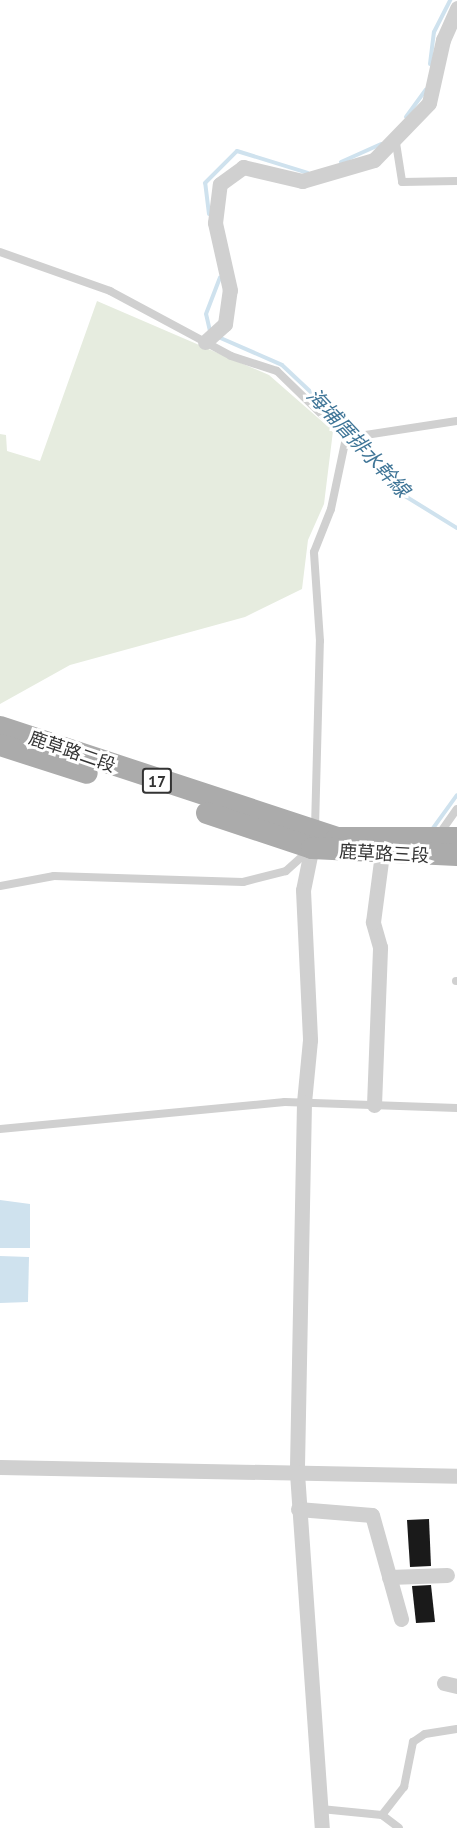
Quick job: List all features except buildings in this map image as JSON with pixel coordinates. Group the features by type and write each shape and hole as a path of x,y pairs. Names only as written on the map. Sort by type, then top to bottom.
{"main road":[{"name":"鹿草路二段","path":"0,727 313,838"},
{"name":"鹿草路二段","path":"0,744 313,838"},
{"name":"鹿草路三段","path":"313,838 337,837 447,847"},
{"name":"鹿草路三段","path":"313,838 382,854 447,847"}],"street":[{"path":"205,342 225,324 230,290 215,223 220,184 243,167 302,181 327,178 374,160 396,143 434,91 442,40 457,8"},
{"path":"313,838 303,890 310,1041 304,1102 297,1473 322,1828"},
{"path":"374,1105 380,947 373,922 382,854"},
{"path":"0,1467 457,1476"},
{"path":"298,1509 372,1515 401,1619"},
{"path":"389,1577 447,1575"}],"lane":[{"path":"396,143 402,182 457,181"},
{"path":"0,252 57,276 110,291 205,342 276,370 346,438"},
{"path":"346,438 457,421"},
{"path":"0,886 54,876 243,882 286,871 313,838 320,641 314,552 332,508 346,438"},
{"path":"447,847 457,809"},
{"path":"0,1129 304,1102 457,1108"},
{"path":"382,1815 404,1788 413,1742 425,1734 457,1729"},
{"path":"321,1809 382,1815 399,1828"}],"shaded area":[{"path":"97,301 269,375 333,431 324,504 308,540 302,589 245,617 70,665 0,704 0,434 6,435 7,451 40,461"}],"water":[{"path":"0,1200 30,1204 30,1248 0,1248"},
{"path":"0,1256 29,1257 28,1302 0,1303"}],"waterway":[{"name":"海埔厝排水幹線","path":"430,64 434,32 450,0"},
{"name":"海埔厝排水幹線","path":"406,117 426,89"},
{"name":"海埔厝排水幹線","path":"341,162 381,144"},
{"name":"海埔厝排水幹線","path":"209,214 205,183 237,151 308,173"},
{"name":"海埔厝排水幹線","path":"210,331 206,314 220,278"},
{"name":"海埔厝排水幹線","path":"216,336 282,365 349,428 364,455 405,496 457,528"},
{"name":"海埔厝排水幹線","path":"431,831 457,795"}]}
